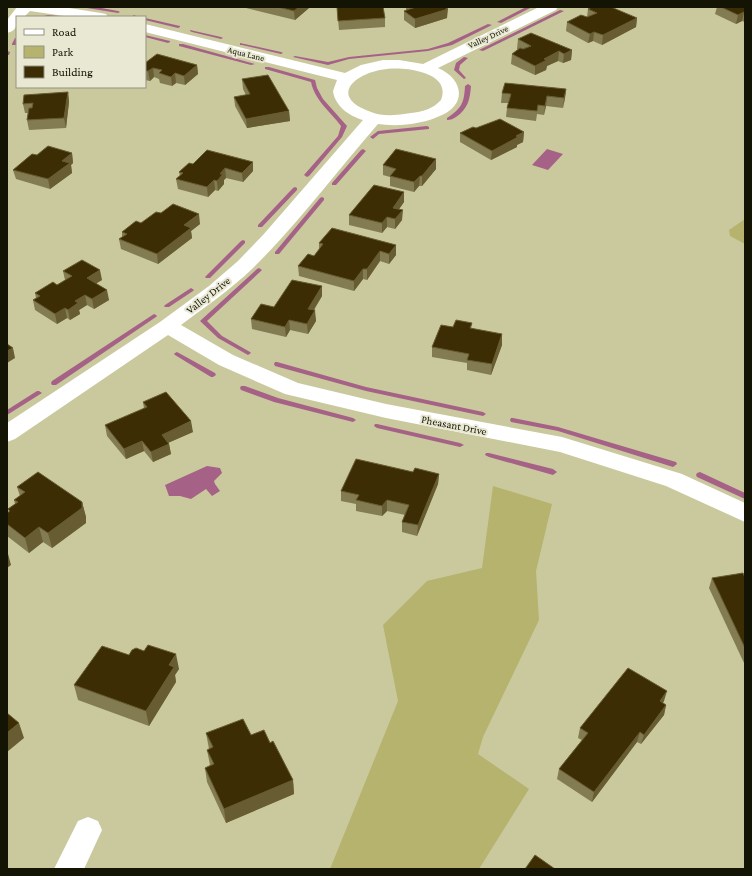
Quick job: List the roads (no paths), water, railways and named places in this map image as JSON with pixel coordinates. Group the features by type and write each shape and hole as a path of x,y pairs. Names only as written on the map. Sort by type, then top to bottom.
{"street":[{"path":"18,16 25,7"},
{"path":"33,7 94,16"},
{"name":"Valley Drive","path":"426,68 552,7"},
{"path":"7,29 16,18"},
{"name":"Aqua Lane","path":"146,28 347,78"},
{"path":"391,64 426,68 444,78 448,82 452,91 450,100 442,109 428,115 411,119 392,120 374,118 358,113 346,105 340,96 341,86 347,78 359,71 374,66 391,64"},
{"name":"Valley Drive","path":"7,434 167,326 216,290 245,265 270,239 374,118"},
{"name":"Pheasant Drive","path":"167,326 226,360 292,389 386,411 562,445 674,480 745,513"},
{"path":"70,869 88,830"}],"waterway":[{"path":"87,7 118,12"},
{"path":"499,22 530,7"},
{"path":"481,50 562,11"},
{"path":"146,19 178,27"},
{"path":"295,57 328,64 349,58 428,50 450,44 490,25"},
{"path":"192,31 221,38"},
{"path":"146,36 168,42"},
{"path":"242,44 281,53"},
{"path":"181,45 253,64"},
{"path":"464,78 456,70 458,64 466,58"},
{"path":"267,68 313,81 321,100 344,126 340,136 307,175"},
{"path":"449,119 459,112 466,103 468,86"},
{"path":"373,137 378,133 427,128"},
{"path":"334,184 363,151"},
{"path":"260,226 295,189"},
{"path":"277,253 322,199"},
{"path":"208,277 243,242"},
{"path":"248,353 220,337 203,321 259,270"},
{"path":"167,306 191,290"},
{"path":"54,383 154,316"},
{"path":"177,354 213,375"},
{"path":"277,364 366,389 483,414"},
{"path":"243,388 276,400 353,420"},
{"path":"7,413 39,393"},
{"path":"513,420 558,429 673,464"},
{"path":"377,426 460,445"},
{"path":"489,455 553,472"},
{"path":"700,475 745,496"}]}
